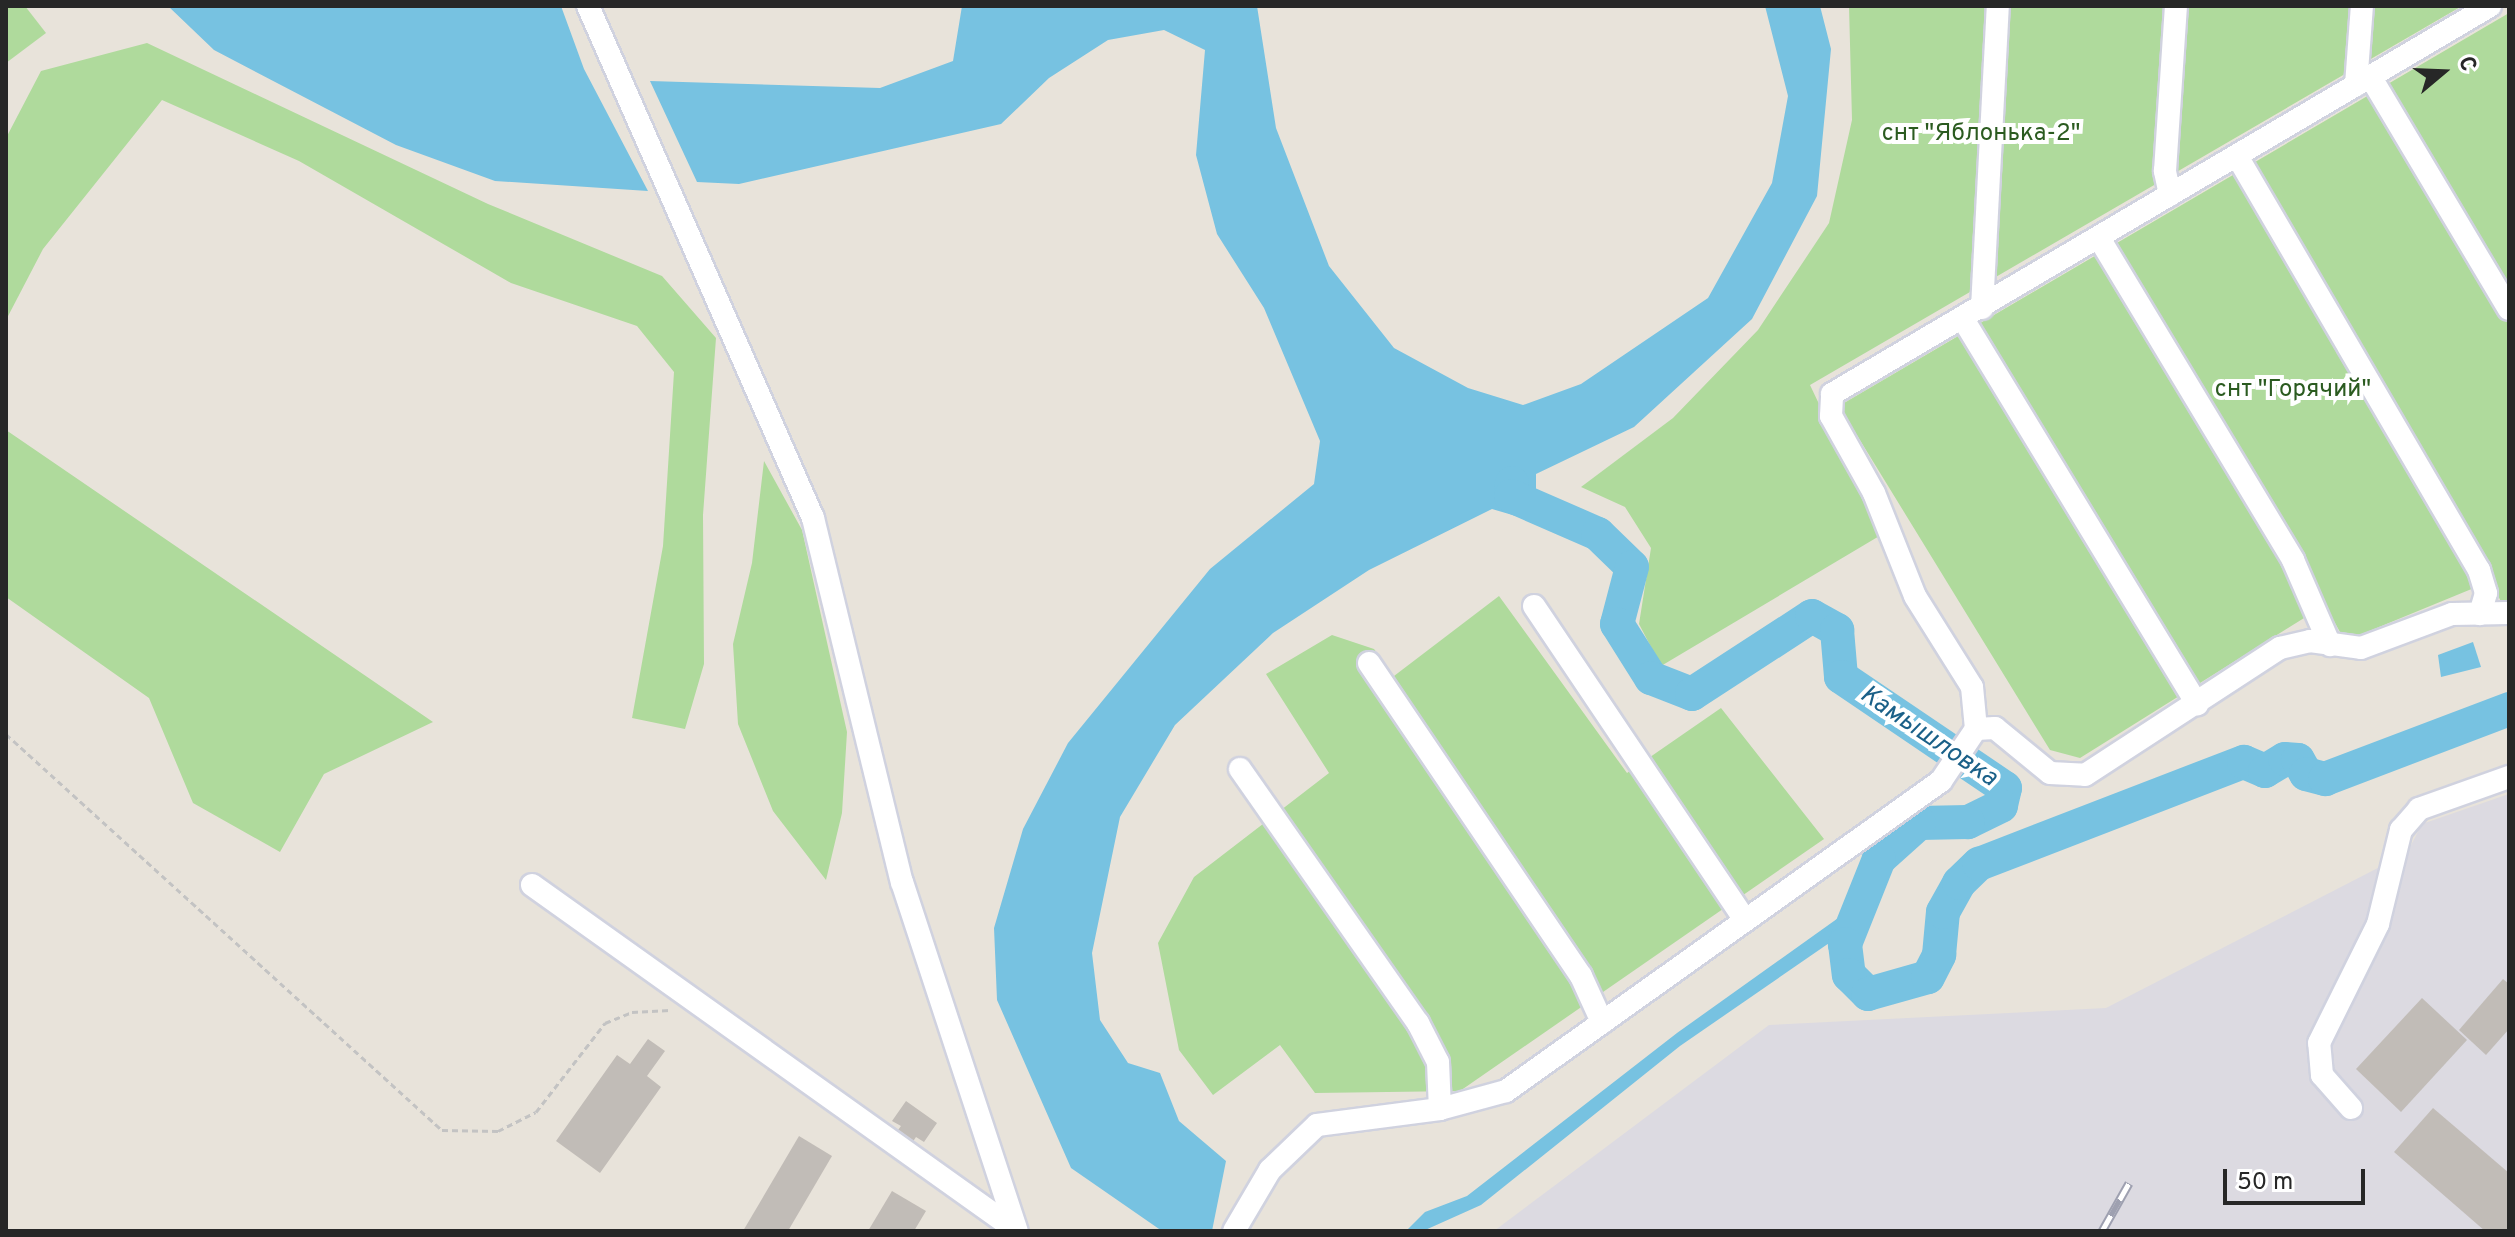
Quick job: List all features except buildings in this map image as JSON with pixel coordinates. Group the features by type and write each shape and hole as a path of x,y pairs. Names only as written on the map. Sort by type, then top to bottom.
{"street":[{"path":"588,6 813,518 902,882 1015,1230"},
{"path":"1998,6 1972,313 2197,704"},
{"path":"2170,195 2165,171 2176,6"},
{"path":"2362,6 2363,81 2509,309"},
{"path":"1234,1231 1270,1170 1296,1141 1317,1125 1440,1109 1506,1091 1941,781 1976,729 1972,687 1915,596 1874,493 1831,416 1832,394 2490,6"},
{"path":"2237,156 2479,570 2486,593 2480,614"},
{"path":"2099,238 2293,560 2330,645"},
{"path":"1534,606 1745,920"},
{"path":"1976,729 1995,728 2050,773 2085,775 2280,648 2310,641 2361,648 2452,614 2509,613"},
{"path":"1369,663 1581,976 1602,1022"},
{"path":"1240,769 1418,1023 1438,1062 1440,1109"},
{"path":"2351,1108 2322,1075 2319,1043 2378,924 2401,830 2419,809 2509,777"},
{"path":"532,885 705,1012 1015,1230"}],"path":[{"path":"6,734 442,1130 498,1131 536,1112 605,1023 632,1012 705,1012"}],"shaded area":[{"path":"2509,794 2509,1231 1494,1231 1769,1025 2106,1008 2407,853 2422,824"}],"green space":[{"path":"6,6 25,6 46,33 6,63"},
{"name":"снт \"Яблонька-2\"","path":"1849,6 2462,6 1810,385 1881,535 1661,666 1639,624 1651,548 1625,507 1581,487 1673,418 1758,330 1829,223 1852,120"},
{"name":"снт \"Горячий\"","path":"2509,13 2509,605 2504,608 2491,581 2345,641 2325,605 2080,758 2050,750 1839,406"},
{"path":"147,43 488,204 662,276 716,338 703,515 704,664 685,729 632,718 663,546 674,372 637,326 511,283 299,161 162,100 43,249 6,320 6,138 41,71"},
{"path":"6,430 433,722 324,774 280,852 193,803 149,698 6,597"},
{"path":"764,461 802,530 847,732 842,813 826,880 773,811 738,724 733,644 752,563"},
{"path":"1499,596 1627,773 1721,708 1824,839 1460,1091 1315,1093 1280,1045 1213,1095 1179,1050 1158,943 1194,877 1329,773 1266,674 1332,635 1374,649 1394,676"}],"water":[{"path":"168,6 561,6 584,69 648,191 495,181 396,145 214,50"},
{"path":"962,6 1257,6 1276,128 1329,266 1394,348 1468,388 1523,405 1581,384 1708,298 1772,183 1788,96 1765,6 1820,6 1831,49 1817,196 1752,319 1634,427 1536,474 1536,522 1492,509 1369,570 1273,633 1175,725 1120,817 1092,953 1100,1020 1128,1063 1160,1073 1179,1121 1226,1161 1212,1231 1162,1231 1071,1168 997,1000 994,928 1023,829 1068,743 1210,569 1314,484 1320,441 1264,308 1217,234 1196,155 1205,50 1164,30 1108,40 1049,78 1001,124 739,184 697,182 650,81 880,88 953,61"},
{"path":"2473,642 2481,667 2441,677 2438,655"},
{"path":"1868,904 1864,919 1680,1046 1481,1205 1423,1231 1406,1231 1425,1212 1467,1196 1677,1033 1848,911"}],"waterway":[{"name":"Камышловка","path":"1512,483 1511,496 1598,534 1632,567 1617,624 1651,678 1692,694 1812,616 1837,630 1841,677 2005,788 2001,806 1968,822 1919,823 1879,859 1845,944 1849,975 1868,994 1928,977 1939,955 1943,912 1959,883 1979,864 2244,762 2265,771 2285,759 2298,760 2306,774 2325,779 2509,709"}],"railway":[{"path":"2102,1231 2129,1183"}]}
